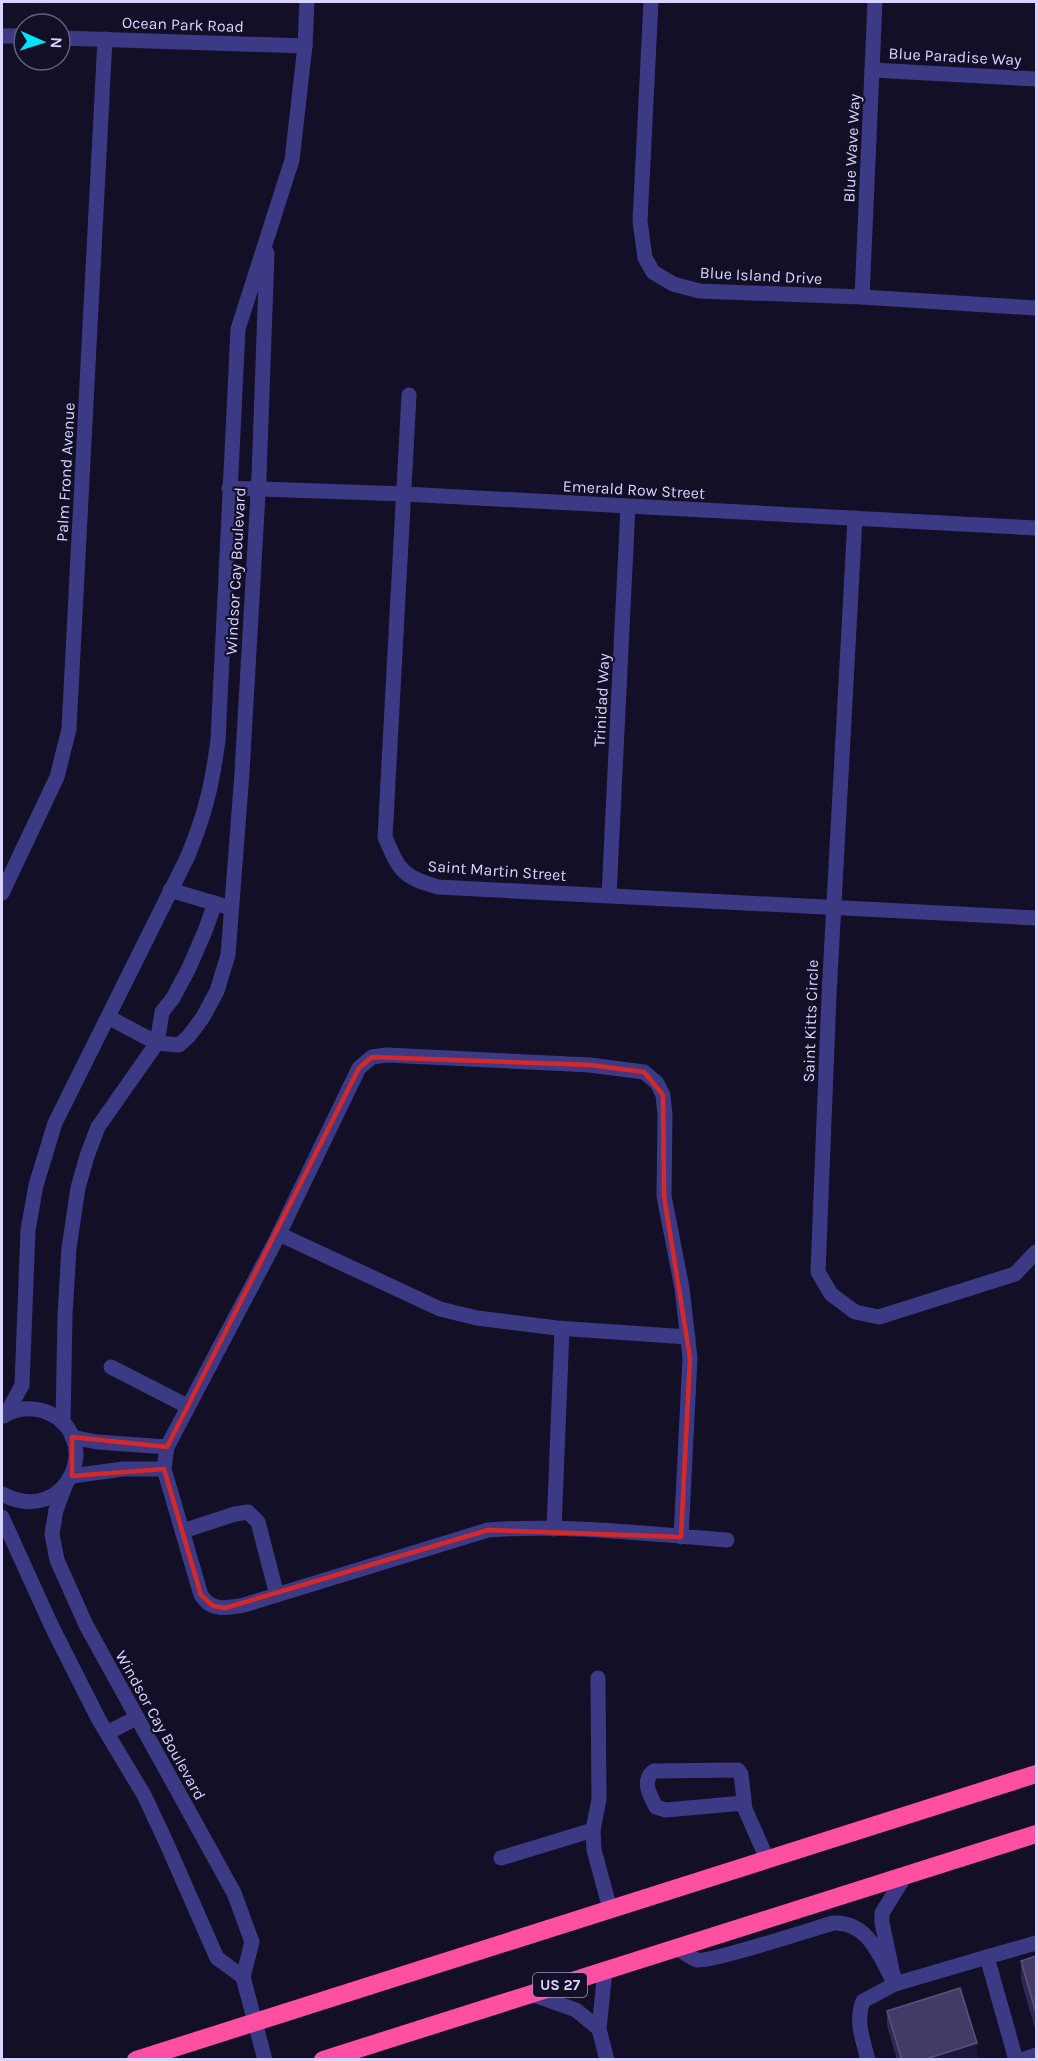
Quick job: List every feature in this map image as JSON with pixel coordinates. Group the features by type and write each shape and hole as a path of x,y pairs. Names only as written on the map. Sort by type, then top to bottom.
{"highway":[{"path":"136,2060 1036,1774"},
{"path":"1009,1843 1036,1827"},
{"name":"US 27","path":"323,2060 1036,1834"}],"street":[{"name":"Windsor Cay Boulevard","path":"4,1415 22,1385 28,1230 36,1185 55,1124 188,856 204,818 213,781 218,740 238,329 292,160 305,46 307,2"},
{"name":"Blue Island Drive","path":"651,2 640,221 645,258 653,272 673,284 699,291 862,297 1036,308"},
{"name":"Blue Wave Way","path":"862,297 875,2"},
{"name":"Ocean Park Road","path":"72,38 305,46"},
{"name":"Palm Frond Avenue","path":"2,893 57,777 69,729 105,39"},
{"name":"Blue Paradise Way","path":"872,70 1036,79"},
{"name":"Windsor Cay Boulevard","path":"157,1043 179,1045 189,1036 203,1017 217,991 228,955 242,773 258,488 268,235"},
{"name":"Saint Martin Street","path":"410,395 385,837 396,864 415,881 438,887 1036,918"},
{"name":"Emerald Row Street","path":"229,488 405,494 1036,528"},
{"name":"Trinidad Way","path":"609,896 628,506"},
{"name":"Saint Kitts Circle","path":"855,518 834,907 818,1272 831,1294 855,1312 879,1317 1015,1274 1036,1252"},
{"path":"171,890 232,909"},
{"path":"63,1423 69,1248 78,1188 98,1127 157,1043 162,1012 173,998 189,968 206,931 215,903"},
{"path":"108,1017 157,1043"},
{"path":"681,1537 690,1358 682,1288 664,1197 665,1115 663,1095 657,1083 644,1072 590,1065 387,1055 372,1057 359,1068 279,1234 166,1448 164,1469 201,1595 206,1602 225,1608 244,1605 488,1530 554,1529 727,1540"},
{"path":"279,1234 440,1309 477,1318 562,1329 688,1337"},
{"path":"554,1529 562,1329"},
{"path":"111,1367 187,1406"},
{"name":"Windsor Cay Boulevard","path":"4,1415 21,1409 37,1409 51,1414 63,1423 72,1437 76,1461 56,1510 52,1534 57,1560 86,1625 234,1893 252,1942 243,1977 265,2060"},
{"path":"72,1437 97,1442 166,1448"},
{"path":"2,1494 13,1500 27,1503 41,1501 55,1495 69,1481 123,1469 164,1469"},
{"path":"183,1531 248,1512 258,1522 277,1595"},
{"path":"2,1517 52,1627 107,1733 144,1796 217,1958 243,1977"},
{"path":"598,1678 599,1799 593,1830 594,1850 610,1909"},
{"path":"107,1733 136,1718"},
{"path":"744,1803 666,1809 656,1807 650,1796 647,1780 650,1773 654,1771 738,1770 741,1774 744,1803 744,1809 768,1859"},
{"path":"501,1858 593,1830"},
{"path":"895,1984 885,1940 882,1912 906,1876"},
{"path":"676,1948 697,1960 710,1959 776,1939 842,1923 862,1930 895,1984"},
{"path":"868,2060 860,2031 860,2009 863,2001 895,1984 1036,1943"},
{"path":"987,1957 1014,2058 1036,2055"},
{"path":"605,1971 599,2030 607,2060"},
{"path":"531,1994 576,2010 599,2030"}],"highlighted area":[{"path":"372,1057 590,1065 644,1072 663,1095 664,1196 690,1358 681,1537 488,1530 225,1608 213,1606 201,1595 164,1469 72,1476 72,1437 167,1447 359,1068"}],"building":[{"path":"1036,1956 1036,2013 1021,1961"},
{"path":"960,1988 977,2043 923,2060 902,2060 887,2011"}]}
